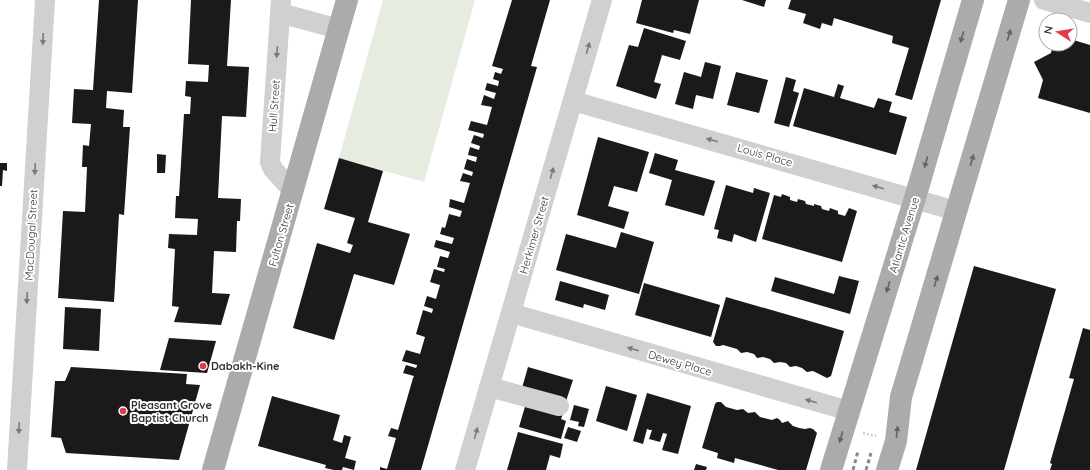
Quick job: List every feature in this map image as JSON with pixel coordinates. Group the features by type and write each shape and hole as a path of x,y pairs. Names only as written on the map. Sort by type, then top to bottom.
{"main road":[{"name":"Fulton Street","path":"213,470 347,0"},
{"name":"Atlantic Avenue","path":"831,470 915,198 973,0"},
{"path":"888,470 896,441 901,397 1019,0"}],"street":[{"name":"MacDougal Street","path":"17,470 45,0"},
{"name":"Herkimer Street","path":"465,470 602,0"},
{"path":"1044,0 1090,13"},
{"name":"Hull Street","path":"293,191 274,169 270,162 281,6 339,30"},
{"name":"Louis Place","path":"573,101 956,210"},
{"name":"Dewey Place","path":"511,313 849,412"},
{"path":"489,387 559,406"}],"path":[{"path":"857,432 881,438"}],"shaded area":[{"path":"383,0 475,0 424,182 339,158"}],"building":[{"path":"99,0 138,0 132,93 107,91 106,108 124,110 123,127 130,127 124,215 119,214 114,302 58,298 63,211 85,212 87,167 82,167 83,145 89,146 91,124 72,123 74,89 93,90"},
{"path":"191,0 231,0 227,66 249,67 246,117 222,116 218,198 241,199 240,221 237,221 236,252 214,251 212,293 230,294 221,325 174,322 179,307 172,306 175,249 168,248 169,234 197,235 198,219 175,218 176,196 179,196 184,114 190,114 191,97 185,96 186,81 208,82 209,65 188,64"},
{"path":"512,0 550,0 531,66 537,67 421,470 380,470 380,467 387,469 396,438 388,436 391,428 398,430 414,376 403,373 406,365 416,368 417,366 402,361 406,350 420,354 425,337 416,334 423,310 432,313 433,309 424,306 427,296 436,299 440,285 430,282 434,269 444,272 445,269 437,267 440,256 448,258 450,252 434,247 436,240 452,244 454,238 440,234 442,227 445,228 449,214 460,217 462,211 449,207 450,199 464,203 470,183 460,181 463,173 472,176 473,172 464,169 467,159 476,162 477,157 468,155 470,147 479,150 480,146 471,143 474,135 483,138 484,134 468,130 471,121 487,125 492,107 481,105 484,95 494,99 496,93 485,90 487,83 498,86 499,81 493,79 495,72 501,74 503,69 492,66"},
{"path":"642,0 699,0 690,34 674,30 673,33 636,23"},
{"path":"742,0 766,0 764,7"},
{"path":"791,0 941,0 912,100 895,95 909,48 892,43 893,36 834,18 832,26 822,23 820,29 803,23 806,14 788,9"},
{"path":"644,28 686,41 680,60 662,55 654,82 661,84 656,99 616,86 629,45 638,47"},
{"path":"1078,41 1090,45 1090,113 1038,98 1043,80 1034,62 1051,53 1078,52"},
{"path":"705,62 721,66 713,99 696,95 693,109 675,104 684,72 701,77"},
{"path":"736,72 768,80 759,113 727,105"},
{"path":"786,77 796,80 793,91 799,93 789,127 774,123"},
{"path":"838,84 844,86 840,98 874,108 878,98 892,102 889,112 907,117 896,155 793,126 804,88 834,97"},
{"path":"598,137 649,152 637,192 614,186 608,206 629,212 624,229 577,215"},
{"path":"655,153 678,160 675,170 715,181 704,216 665,205 672,180 649,173"},
{"path":"157,154 166,155 165,173 157,173"},
{"path":"339,158 383,171 368,222 410,234 394,285 354,274 334,340 293,328 317,243 350,253 353,245 347,243 355,218 324,209"},
{"path":"0,163 7,163 7,171 3,170 2,186 0,186"},
{"path":"726,185 753,193 754,188 770,193 756,242 734,234 732,242 717,238 719,230 714,229"},
{"path":"782,194 790,197 790,200 797,202 798,199 805,201 806,204 821,206 822,209 829,211 830,208 838,211 838,214 845,216 849,208 857,211 842,262 762,239 774,195 781,197"},
{"path":"621,232 654,242 639,294 556,270 566,234 616,248"},
{"path":"974,266 1056,289 1004,470 916,470"},
{"path":"839,276 859,281 850,314 771,291 775,277 834,294"},
{"path":"560,281 609,295 605,310 584,304 583,308 555,300"},
{"path":"644,283 720,305 711,337 635,315"},
{"path":"726,297 844,331 831,376 827,378 813,371 807,372 796,366 790,367 786,363 774,363 770,359 763,357 757,358 754,354 747,352 741,353 737,349 723,345 716,346 713,342"},
{"path":"65,307 101,309 99,351 63,349"},
{"path":"1083,328 1090,330 1090,470 1050,470 1052,464 1050,463 1074,379 1069,378"},
{"path":"169,338 216,341 207,373 160,370"},
{"name":"Pleasant Grove Baptist Church","path":"71,367 187,374 186,384 200,385 179,460 66,453 61,438 51,437 55,381 65,381"},
{"path":"528,367 573,380 566,401 522,388"},
{"path":"606,386 637,395 627,431 596,421"},
{"path":"647,393 691,406 678,454 662,450 667,434 663,433 660,442 649,439 652,430 647,429 643,444 633,441"},
{"path":"272,396 340,415 333,440 342,443 344,435 351,437 345,458 356,461 354,470 343,467 342,470 325,468 326,465 258,446"},
{"path":"717,402 721,402 726,407 737,410 743,409 748,413 755,412 760,417 772,420 777,418 782,423 788,421 793,426 799,428 813,429 817,433 806,470 778,470 735,458 734,463 717,458 718,453 702,448 715,404"},
{"path":"526,403 563,414 561,419 566,421 561,439 519,427"},
{"path":"574,405 589,409 584,427 578,426 579,422 570,420"},
{"path":"568,427 581,431 577,442 564,438"},
{"path":"518,432 563,444 560,458 550,455 546,470 507,470"},
{"path":"696,464 707,467 706,470 694,470"}],"railway":[{"path":"853,470 858,451"},
{"path":"866,470 871,453"}],"place":[{"name":"Dabakh-Kine","path":"203,366"},
{"name":"Pleasant Grove Baptist Church","path":"123,411"}]}
